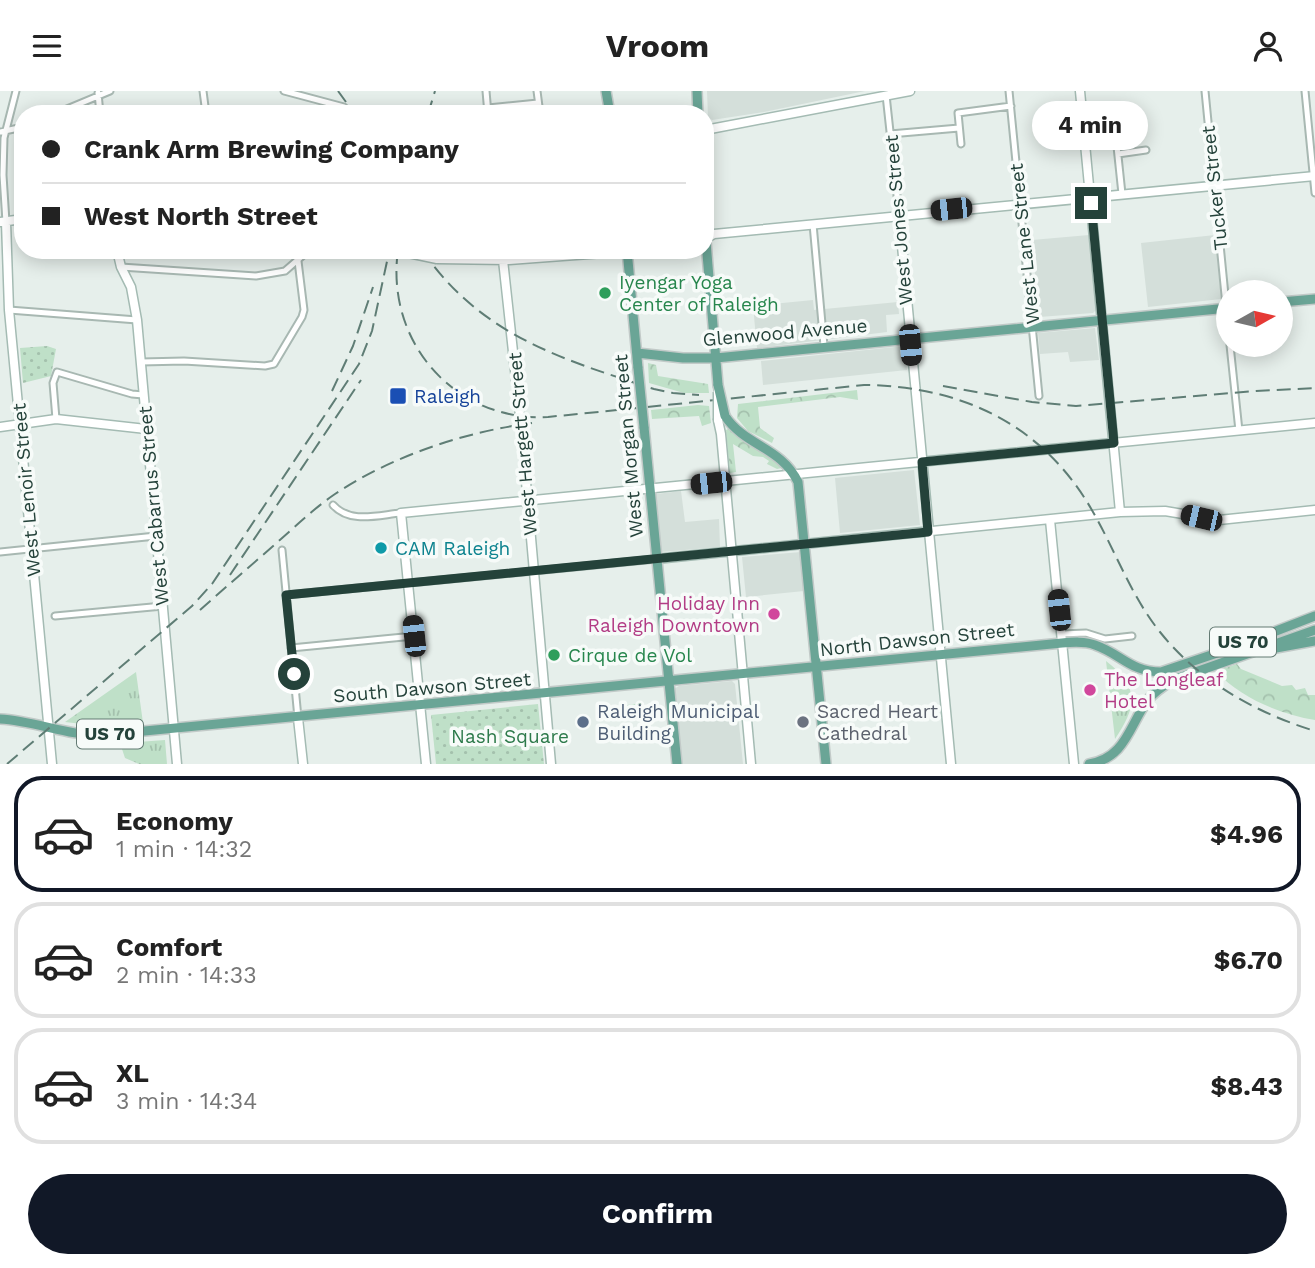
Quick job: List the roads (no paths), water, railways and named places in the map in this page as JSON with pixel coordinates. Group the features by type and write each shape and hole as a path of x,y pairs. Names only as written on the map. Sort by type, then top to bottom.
{"main road":[{"name":"West Morgan Street","path":"628,259 677,764"},
{"path":"708,259 723,420 778,456 794,474 800,489 826,764"},
{"path":"1293,301 1315,299"},
{"name":"Glenwood Avenue","path":"637,353 716,358 1216,309"},
{"name":"North Dawson Street","path":"742,675 940,655 1062,638 1097,646 1129,665 1150,672 1172,670 1315,616"},
{"name":"US 70","path":"1089,764 1111,756 1119,749 1148,700 1173,680 1315,630"},
{"path":"1247,654 1315,641"},
{"name":"South Dawson Street","path":"0,719 86,735 174,730 742,675"}],"street":[{"name":"West Lenoir Street","path":"16,91 3,131 3,222 52,764"},
{"path":"73,105 98,93 110,91"},
{"path":"285,91 334,105"},
{"path":"526,105 538,103 537,91"},
{"path":"714,128 911,91"},
{"name":"West Lane Street","path":"1009,91 1039,396"},
{"path":"1080,91 1120,512"},
{"name":"Tucker Street","path":"1205,91 1225,280"},
{"path":"1305,91 1315,193"},
{"name":"West Jones Street","path":"886,95 951,764"},
{"path":"961,144 958,113 1011,106"},
{"path":"890,134 959,128"},
{"path":"1116,137 1122,194"},
{"path":"1118,154 1146,150"},
{"path":"714,234 899,214 1314,176"},
{"path":"813,223 824,346"},
{"name":"West Cabarrus Street","path":"119,259 131,287 137,320 177,764"},
{"name":"West Hargett Street","path":"502,259 518,388 551,764"},
{"path":"121,267 256,276 285,271 298,261"},
{"path":"141,362 184,361 265,366 274,364 304,310 298,261"},
{"path":"9,310 137,320"},
{"path":"1231,357 1239,431"},
{"path":"56,419 53,383 57,372 143,395"},
{"path":"0,428 56,419 146,429"},
{"path":"723,420 721,434 724,481 751,764"},
{"path":"333,505 350,517 401,513 1315,423"},
{"path":"286,595 1120,512 1159,510 1219,520 1315,510"},
{"path":"401,513 426,764"},
{"path":"1050,520 1074,764"},
{"path":"0,552 156,536"},
{"path":"282,550 303,764"},
{"path":"55,616 163,606"},
{"name":"North Dawson Street","path":"1062,638 1086,633 1105,639 1132,636"},
{"path":"292,648 414,636"}],"railway":[{"path":"338,91 346,102"},
{"path":"431,105 435,91"},
{"path":"7,764 192,606 212,584 359,364 372,331 387,259"},
{"path":"398,259 397,284 403,316 415,345 433,370 456,391 484,406 514,415 548,417 864,385 900,387 934,393 997,416 1025,434 1050,456 1073,482 1093,512 1141,604 1175,650 1211,680 1250,705 1315,731"},
{"path":"429,259 470,303 525,340 587,367 654,389 699,395"},
{"path":"332,391 353,346 373,287"},
{"path":"230,575 361,380"},
{"path":"943,386 1032,402 1076,406 1315,388"},
{"path":"200,610 314,510 357,480 404,457 455,439 532,423"}],"place":[{"name":"Iyengar Yoga Center of Raleigh","path":"605,293"},
{"name":"Raleigh","path":"398,396"},
{"name":"CAM Raleigh","path":"381,548"},
{"name":"Holiday Inn Raleigh Downtown","path":"774,614"},
{"name":"Cirque de Vol","path":"554,655"},
{"name":"The Longleaf Hotel","path":"1090,690"},
{"name":"Raleigh Municipal Building","path":"583,722"},
{"name":"Sacred Heart Cathedral","path":"803,722"}],"park label":[{"name":"Nash Square","path":"510,736"}]}
